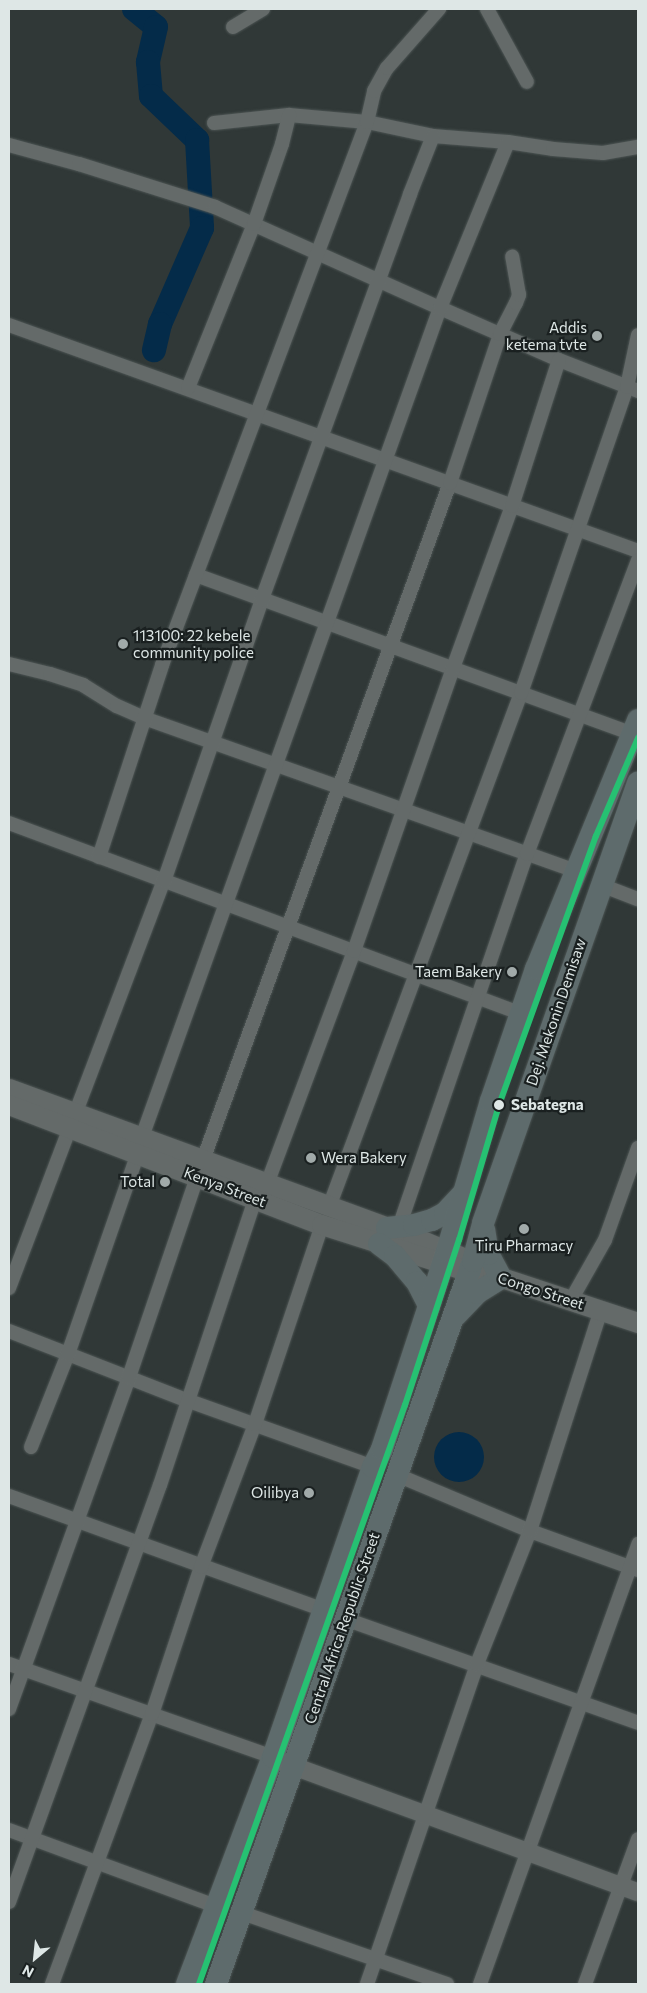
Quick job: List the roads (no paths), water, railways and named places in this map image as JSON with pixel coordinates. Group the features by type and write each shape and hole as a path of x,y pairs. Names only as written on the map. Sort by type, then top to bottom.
{"main road":[{"path":"445,1257 492,1101 549,935 636,727"},
{"name":"Dej. Mekonin Demisaw","path":"471,1266 483,1223 638,783"},
{"path":"9,1089 72,1120"},
{"name":"Kenya Street","path":"9,1105 72,1120 140,1145 200,1169 255,1199 325,1216"},
{"path":"200,1169 267,1184 325,1216"},
{"path":"429,1306 417,1282 395,1256 388,1233 432,1220 445,1213 464,1194"},
{"name":"Congo Street","path":"325,1216 388,1233 497,1276 638,1323"},
{"path":"451,1321 497,1276 488,1254 483,1223"},
{"name":"Central Africa Republic Street","path":"187,1984 273,1758 373,1467 382,1448 445,1257"},
{"name":"Central Africa Republic Street","path":"216,1984 471,1266"}],"street":[{"path":"233,27 263,9"},
{"path":"99,857 144,718 256,413 367,122 374,90 380,79 439,9"},
{"path":"486,9 526,82"},
{"path":"188,388 254,224 282,144 289,115"},
{"path":"214,122 289,115 367,122 434,136 603,153 638,147"},
{"path":"9,1288 164,881 262,599 434,136"},
{"path":"31,1447 68,1354 224,904 328,623 440,308 508,142"},
{"path":"9,145 216,207 440,308 559,360 632,389"},
{"path":"9,1709 129,1377 200,1169 450,483 500,334 519,295 512,257"},
{"path":"9,324 638,551"},
{"path":"52,1984 152,1714 202,1567 255,1424 325,1216 417,975 467,833 521,693 577,529 632,389 638,335"},
{"path":"267,1184 354,951 512,506 559,360"},
{"path":"388,1233 477,997 527,854 638,560"},
{"path":"196,575 581,715 636,727"},
{"path":"9,664 83,684 117,706 144,718 575,871"},
{"path":"9,823 522,1014"},
{"path":"601,885 638,899"},
{"path":"571,1300 605,1240 638,1148"},
{"path":"9,1902 189,1401 255,1199"},
{"path":"367,1984 424,1812 477,1664 530,1531 601,1310"},
{"path":"9,1331 189,1401 373,1467"},
{"path":"397,1475 530,1531 634,1569"},
{"path":"10,1499 324,1610"},
{"path":"480,1984 582,1702 634,1569 638,1544"},
{"path":"345,1619 477,1664 638,1724"},
{"path":"9,1664 424,1812 638,1892"},
{"path":"9,1830 216,1906"},
{"path":"585,1984 638,1839"},
{"path":"242,1913 447,1984"}],"water":[{"path":"454,1432 464,1432 477,1439 484,1452 484,1462 477,1475 464,1482 454,1482 445,1478 438,1471 434,1462 434,1452 438,1443 445,1436"}],"waterway":[{"path":"134,9 156,27 148,62 151,96 197,140 202,228 160,324 154,350"}],"place":[{"name":"Addis ketema tvte","path":"597,336"},
{"name":"113100: 22 kebele community police","path":"123,644"},
{"name":"Taem Bakery","path":"512,972"},
{"name":"Sebategna","path":"499,1105"},
{"name":"Wera Bakery","path":"311,1158"},
{"name":"Total","path":"165,1182"},
{"name":"Tiru Pharmacy","path":"524,1229"},
{"name":"Oilibya","path":"309,1493"}]}
